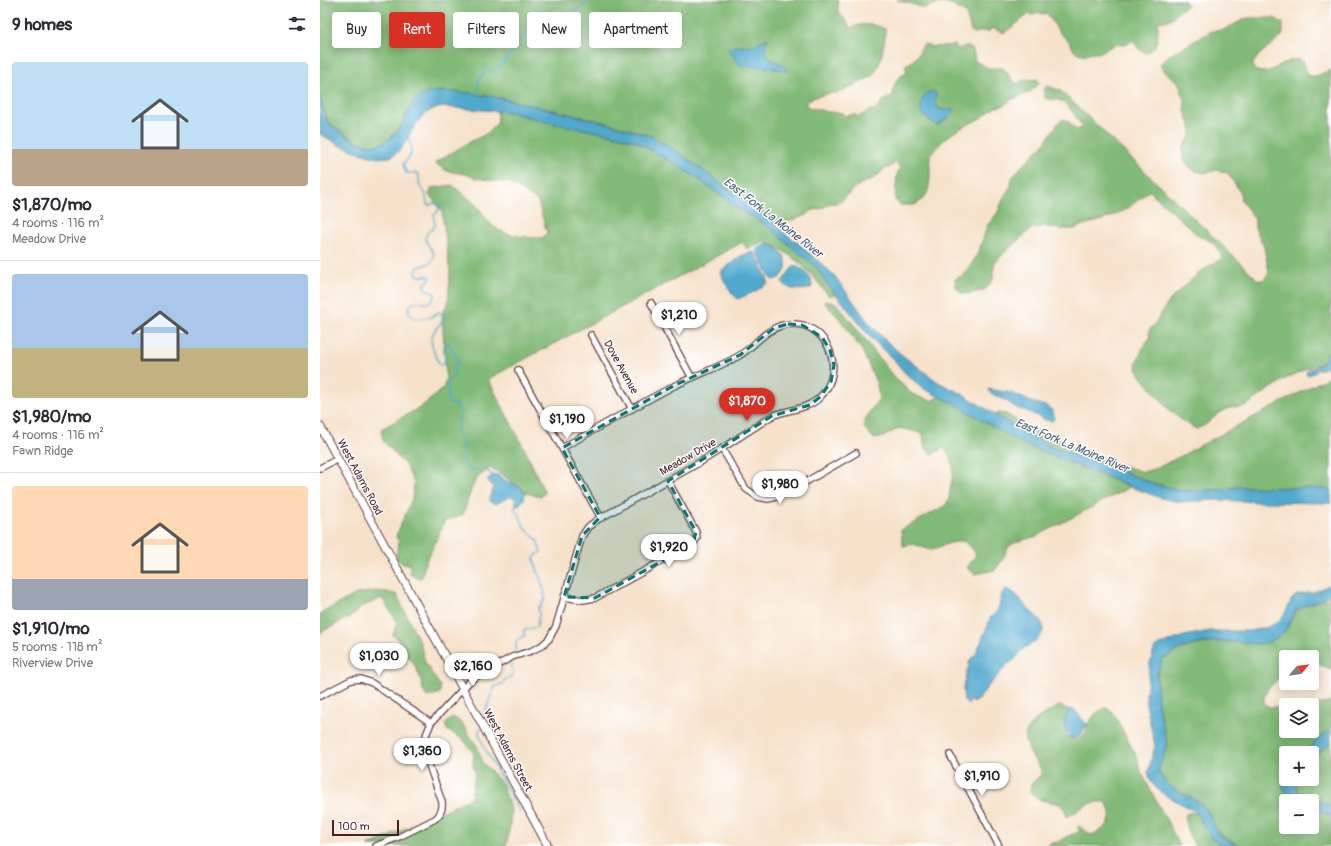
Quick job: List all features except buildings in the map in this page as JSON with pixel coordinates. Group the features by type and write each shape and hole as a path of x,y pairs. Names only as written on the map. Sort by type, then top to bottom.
{"street":[{"path":"651,302 692,378"},
{"name":"Meadow Drive","path":"431,723 472,680 512,658 531,651 546,641 556,626 582,536 588,527 601,518 722,450 772,416 810,404 820,397 827,390 832,377 834,365 830,350 822,337 812,329 802,325 785,324 774,328 740,355 632,409 562,448"},
{"name":"Dove Avenue","path":"591,335 632,409"},
{"path":"518,370 601,518"},
{"name":"West Adams Road","path":"320,426 380,538"},
{"path":"722,450 746,489 758,497 768,499 788,492 856,453"},
{"path":"320,468 338,459"},
{"path":"564,596 583,600 595,598 693,544 697,538 696,532 668,481"},
{"name":"West Adams Street","path":"380,538 548,846"},
{"path":"320,696 351,680 361,679 372,683 431,723 426,735 426,750 429,764 442,802 441,813 435,819 376,846"},
{"path":"950,755 999,846"}],"highlighted area":[{"path":"788,324 802,325 822,337 830,350 834,365 831,382 820,397 810,405 772,416 668,481 696,532 693,544 595,598 564,597 582,536 600,517 562,448 673,386 740,355 774,328"}],"green space":[{"path":"320,0 838,0 838,12 848,23 850,28 868,24 885,29 885,38 879,64 873,76 838,93 830,93 812,98 808,100 805,106 828,112 842,113 847,116 854,114 858,117 876,109 884,100 893,96 896,82 900,76 907,73 905,65 911,62 918,55 921,47 925,44 933,47 955,45 958,49 967,46 973,50 975,61 988,68 1003,68 1016,84 1026,79 1037,79 1039,83 1030,92 1011,100 1003,106 996,107 979,119 957,130 946,138 930,154 928,191 920,202 913,205 900,205 895,200 897,174 900,168 896,162 889,168 883,169 877,176 857,186 841,201 830,203 823,208 809,211 806,215 777,226 754,206 678,152 651,136 611,124 500,98 469,93 441,91 413,102 397,131 381,144 374,146 357,142 330,124 323,109 320,96","holes":["929,93 936,95 936,104 939,108 944,110 947,109 948,118 938,125 926,116 921,106 925,96"]},
{"path":"897,0 1184,0 1187,5 1171,19 1158,23 1156,45 1146,53 1139,49 1133,40 1125,45 1116,44 1098,53 1091,52 1084,55 1074,51 1071,44 1059,32 1047,13 1043,14 1038,12 1033,15 1029,14 1004,33 992,28 988,32 983,31 975,33 971,31 966,13 955,7 942,3 925,8"},
{"path":"1247,18 1274,18 1283,23 1283,33 1281,37 1259,55 1253,63 1253,69 1259,72 1265,72 1289,61 1301,60 1309,76 1316,76 1331,70 1331,347 1323,363 1312,366 1285,379 1242,407 1228,408 1219,413 1205,425 1196,429 1170,411 1138,372 1136,363 1145,344 1150,338 1149,330 1156,323 1171,299 1199,273 1222,259 1220,252 1211,242 1200,237 1151,191 1127,209 1103,220 1082,225 1075,229 1059,229 1044,226 1032,228 994,264 993,280 986,289 970,294 961,293 956,287 955,279 964,275 976,257 987,226 998,212 1004,197 1011,186 1012,178 1021,167 1044,144 1058,123 1064,119 1078,130 1082,126 1072,110 1065,104 1058,100 1045,98 1044,89 1047,86 1061,91 1258,280 1264,280 1269,272 1264,247 1255,228 1255,219 1241,200 1240,192 1228,173 1217,170 1204,173 1193,170 1183,159 1183,148 1190,137 1192,130 1185,111 1184,99 1179,83 1162,69 1160,64 1168,56 1212,31 1223,30"},
{"path":"497,111 509,112 555,124 610,134 636,141 696,177 737,208 766,225 817,268 826,283 836,294 829,296 803,266 787,253 775,246 764,241 747,249 743,242 488,379 526,452 545,493 541,497 524,492 502,474 490,468 476,479 463,515 444,522 425,563 422,577 414,577 410,573 410,564 403,564 396,558 399,542 396,536 412,499 414,483 406,466 383,441 381,429 421,407 443,389 446,379 442,314 448,303 450,273 442,211 429,195 432,188 452,185 476,205 494,227 504,233 530,238 542,238 547,233 538,201 510,183 476,178 466,174 447,171 435,163 486,134 498,122"},
{"path":"828,301 836,303 892,375 912,394 931,401 940,396 1015,440 1130,487 1037,536 1016,542 1009,546 995,570 975,574 967,568 976,555 971,547 963,541 950,543 930,550 914,544 903,546 901,530 943,507 948,501 953,473 952,462 947,452 943,448 933,454 927,450 923,433 899,428 883,437 874,439 863,426 868,414 879,399 876,382 862,350 839,318 824,302"},
{"path":"1331,376 1331,490 1236,487 1218,490 1186,491 1154,484 1116,469 1054,448 996,415 998,413 1006,414 1024,425 1090,454 1143,472 1157,468 1177,458"},
{"path":"375,591 397,595 420,643 425,662 440,686 440,693 427,697 423,691 421,679 415,666 411,659 406,655 397,638 393,635 397,622 382,598 361,607 355,614 320,633 320,614 356,594"},
{"path":"1331,600 1331,669 1319,664 1319,650 1279,650 1279,678 1265,694 1264,704 1270,707 1279,707 1279,738 1319,738 1319,704 1331,701 1331,731 1326,733 1311,746 1279,746 1279,786 1283,786 1287,794 1279,794 1279,834 1319,834 1319,812 1325,813 1331,817 1331,846 1240,846 1219,834 1197,801 1172,789 1165,783 1158,771 1167,743 1158,705 1157,675 1162,659 1184,648 1208,643 1233,642 1258,644 1301,607 1318,601"},
{"path":"1059,706 1068,709 1069,711 1064,720 1067,737 1079,740 1086,732 1088,723 1096,713 1105,708 1112,711 1138,759 1139,768 1180,846 1048,846 1050,843 1058,842 1080,831 1077,827 1079,826 1091,835 1102,830 1109,823 1110,819 1109,809 1106,802 1094,802 1067,817 1065,810 1060,804 1041,800 1032,794 1030,790 1031,784 1041,775 1041,769 1029,752 1028,745 1025,742 1028,729 1031,724 1041,716"},
{"path":"453,717 461,722 477,746 483,763 502,784 511,810 506,846 367,846 471,798 475,773 473,763 474,754 464,740 447,730 445,724"},
{"path":"1331,743 1331,806 1319,801 1319,794 1300,794 1296,787 1319,786 1319,752"},
{"path":"1191,812 1198,814 1208,832 1223,846 1195,846 1185,822 1186,814"}],"water":[{"path":"768,38 765,47 768,57 781,64 788,70 787,71 756,66 745,67 739,64 728,49 732,47 753,45"},
{"path":"441,91 469,93 500,98 611,124 651,136 678,152 754,206 797,242 834,275 869,323 902,355 938,382 964,395 1020,430 1054,448 1117,469 1154,484 1186,491 1218,490 1236,487 1328,489 1331,490 1331,503 1216,500 1180,502 1161,498 1133,488 1015,440 952,402 924,389 905,373 871,338 826,283 817,268 766,225 737,208 696,177 636,141 610,134 555,124 509,112 442,107 433,109 423,115 401,149 391,157 378,158 366,155 339,145 320,134 320,96 322,107 328,121 332,126 353,140 369,145 384,142 390,138 402,124 415,100 426,93"},
{"path":"933,91 936,93 936,104 940,110 953,109 954,112 937,125 925,116 921,108 922,100 926,94"},
{"path":"766,244 774,246 785,258 785,272 778,279 772,280 770,278 757,252 757,249"},
{"path":"752,252 755,253 768,283 756,291 738,299 727,286 721,271 741,256"},
{"path":"795,266 804,270 811,278 811,288 795,290 791,289 782,282 791,269"},
{"path":"1331,347 1331,365 1323,369 1317,369 1314,373 1308,375 1306,374 1307,371 1323,363"},
{"path":"988,389 1012,393 1031,402 1049,407 1055,418 1052,421 1046,420 1024,410 1018,409 1005,400 990,393"},
{"path":"497,474 523,489 525,496 518,506 516,506 515,498 511,496 496,504 490,502 489,498 494,488 489,483 488,479"},
{"path":"1331,584 1331,595 1301,607 1295,612 1286,630 1280,636 1269,642 1258,644 1223,641 1203,643 1181,648 1162,659 1157,675 1158,705 1167,743 1158,771 1168,785 1200,803 1206,809 1216,830 1221,836 1240,846 1223,846 1211,837 1195,811 1165,795 1155,787 1150,780 1148,772 1155,746 1146,704 1146,694 1150,663 1155,647 1184,636 1210,631 1250,631 1269,627 1279,621 1292,599 1297,595 1314,592"},
{"path":"1007,589 1016,595 1040,620 1043,626 1042,633 1038,639 1022,650 1016,658 1006,666 979,700 973,703 971,700 968,705 964,701 963,688 969,662 976,654 991,617 999,607 1002,594"},
{"path":"1069,709 1075,710 1087,725 1080,736 1071,738 1065,729 1064,721"},
{"path":"1331,731 1331,743 1319,752 1319,746 1311,746 1326,733"},
{"path":"1296,786 1300,794 1287,794 1283,787"},
{"path":"1319,801 1331,806 1331,817 1319,812"}],"waterway":[{"path":"478,96 479,79 481,76 504,63 525,35 579,9 589,0"},
{"path":"408,134 411,146 411,155 403,164 406,173 417,173 419,175 419,185 426,195 427,205 436,203 439,205 438,212 434,215 435,226 426,236 427,242 434,257 430,263 417,268 416,273 419,276 430,276 431,278 425,284 425,288 435,294 430,302 413,303 409,307 409,313 416,319 431,317 439,312 445,317 433,334 431,342 440,365 445,363 444,350 449,344 451,345 459,361 454,367 453,378 448,382 448,400 450,404 457,404 459,408 460,415 457,424 457,431 462,443 463,460 470,470 474,471 485,469 494,477"},
{"path":"515,653 517,640 525,635 524,630 537,627 539,614 538,607 541,607 545,600 544,590 534,560 535,556 541,552 537,540 524,527 519,514 515,511 514,509 517,505"},
{"path":"483,719 492,692 496,686 502,684 513,675 514,671 511,668 513,661"},
{"path":"480,728 479,734 484,747 520,812"}],"water label":[{"name":"East Fork La Moine River","path":"773,218"},
{"name":"East Fork La Moine River","path":"1072,446"}]}
